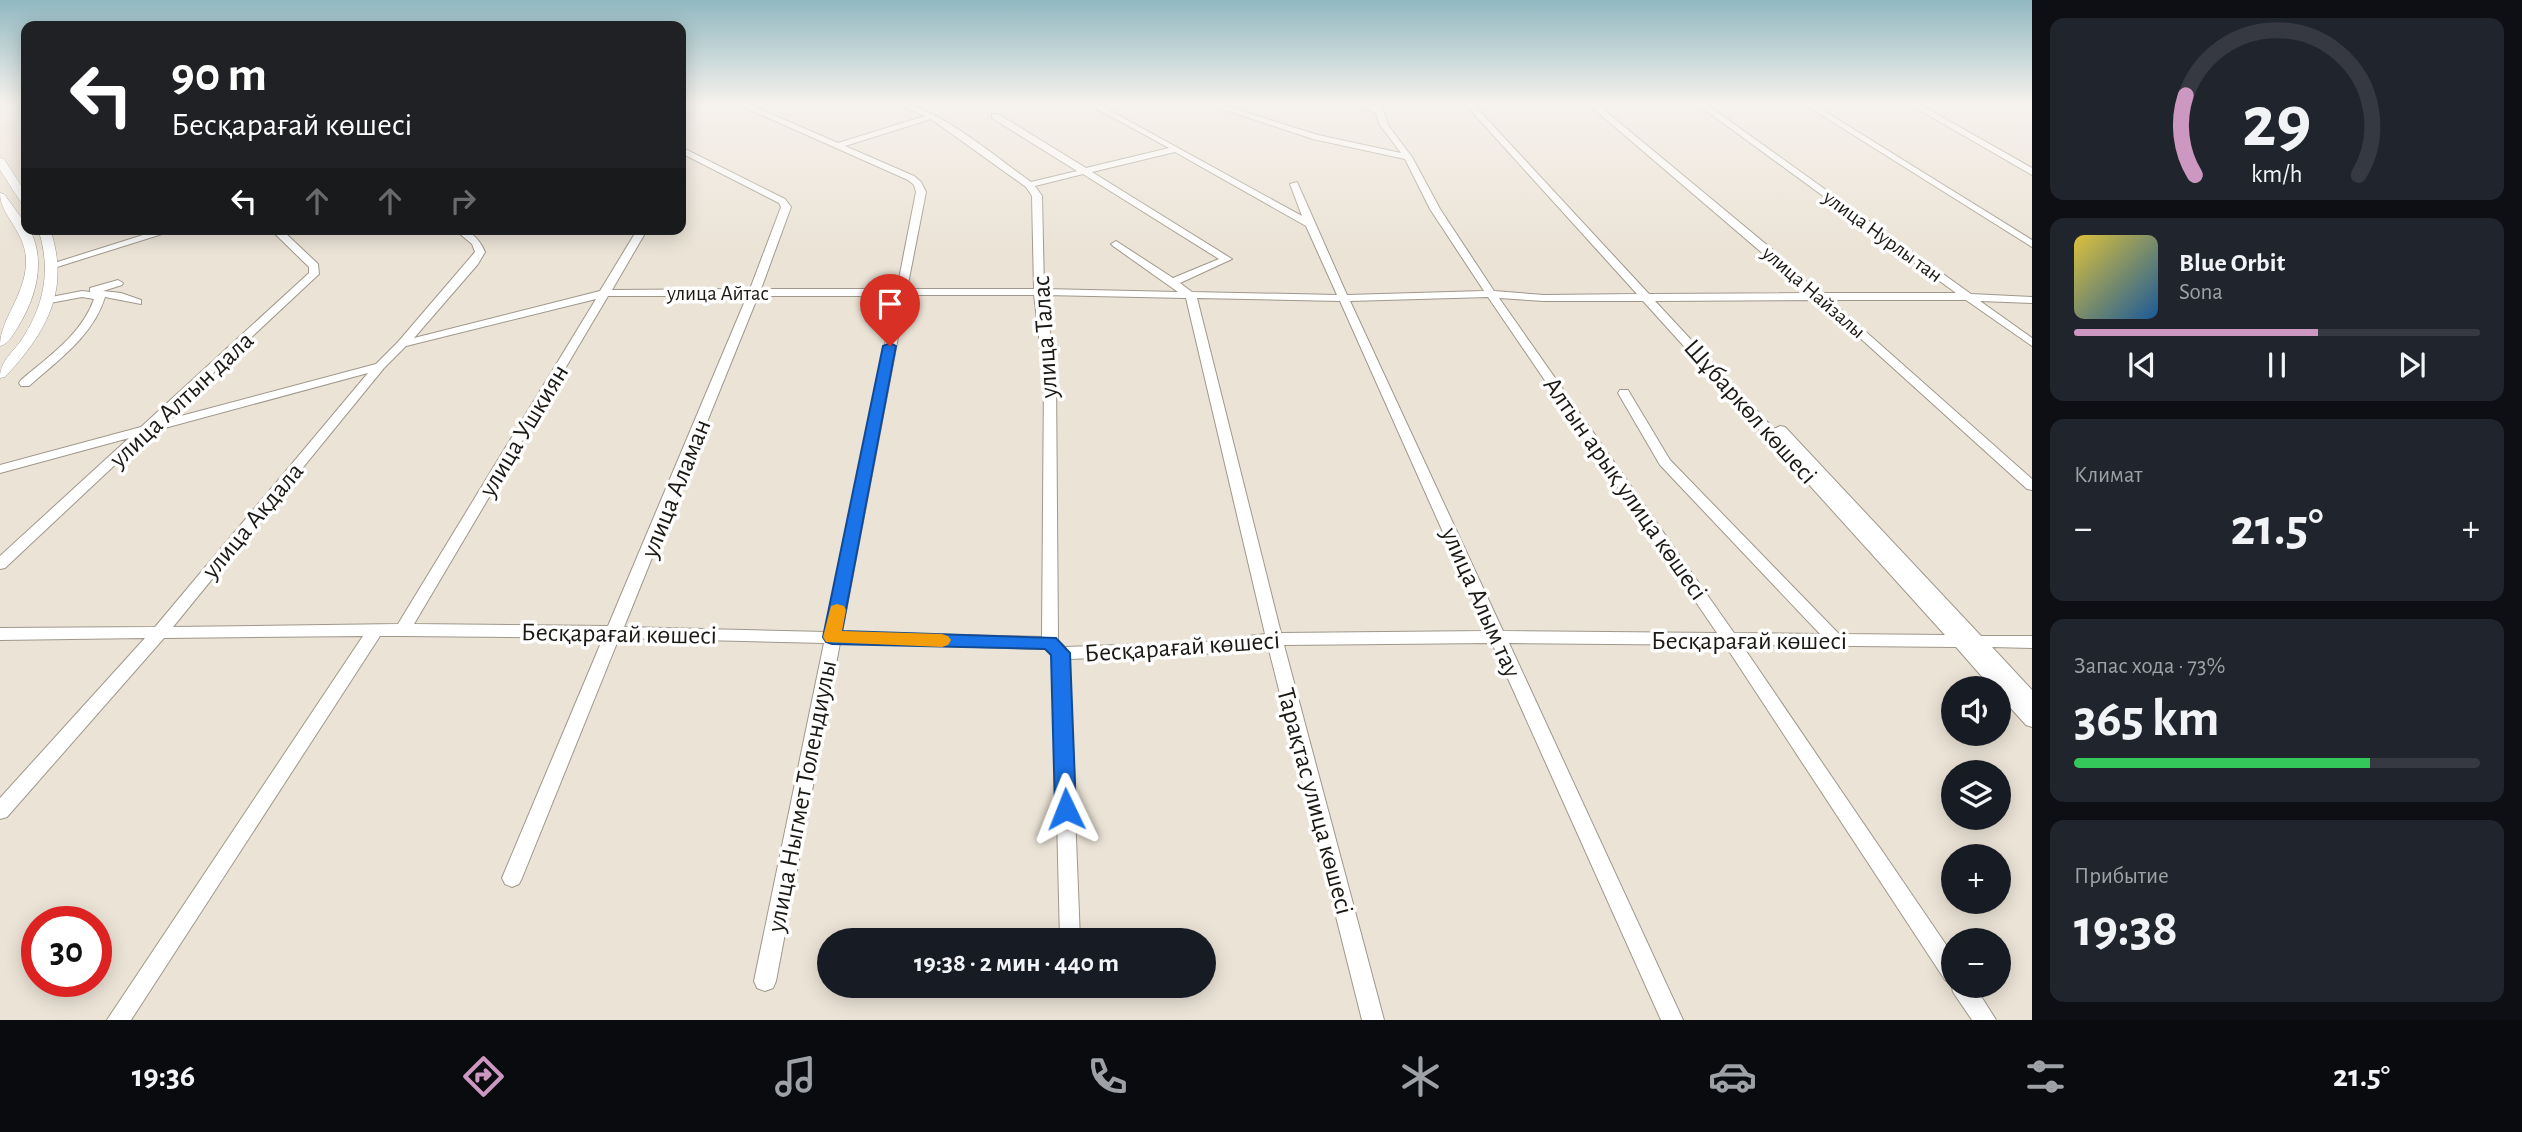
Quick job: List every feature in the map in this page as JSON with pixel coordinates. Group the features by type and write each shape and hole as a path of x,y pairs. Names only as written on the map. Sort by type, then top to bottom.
{"main road":[{"path":"0,160 21,193"},
{"path":"0,196 21,229"},
{"path":"0,342 20,306 30,280 34,257 25,235"},
{"path":"29,242 42,235"},
{"path":"0,374 33,331 50,300 53,265 46,235"}],"street":[{"name":"улица Ныгмет Толендиулы","path":"765,981 921,192 918,184 911,178 851,152"},
{"path":"982,152 1029,185 1165,152"},
{"path":"1054,152 1227,259 1172,282"},
{"path":"1181,152 1310,224"},
{"path":"1383,152 1408,157"},
{"name":"Алтын арық улица көшесі","path":"1404,152 1435,209 1491,294 1730,640 1941,955"},
{"name":"Шұбаркөл көшесі","path":"1514,152 1651,296"},
{"name":"Шұбаркөл көшесі","path":"1520,152 1970,643 2032,720"},
{"name":"улица Найзалы","path":"1649,152 1775,257 1796,279 1821,297 2032,486"},
{"name":"улица Нурлы тан","path":"1767,152 2032,343"},
{"path":"1884,152 2032,244"},
{"path":"1996,152 2032,172"},
{"name":"улица Аламан","path":"512,878 754,293 786,207 782,201 686,153"},
{"name":"улица Алым тау","path":"1294,184 1343,298 1672,1020"},
{"name":"улица Талас","path":"1029,185 1037,196 1039,292 1050,377 1055,648 1069,928"},
{"path":"53,265 153,235"},
{"name":"улица Алтын дала","path":"0,564 314,275 314,266 281,235"},
{"name":"улица Акдала","path":"0,811 159,633 380,366 474,262 480,252 476,243 466,235"},
{"name":"улица Ушкиян","path":"403,630 639,235"},
{"path":"1116,244 1191,296"},
{"path":"50,300 88,294 118,283"},
{"name":"улица Айтас","path":"402,344 606,293 1039,292 1343,298 1491,294 1516,298 1651,296 2032,300"},
{"path":"88,294 121,296 137,302"},
{"path":"25,383 62,351 86,325 100,296 88,294"},
{"name":"Тарақтас улица көшесі","path":"1191,296 1274,639 1373,1020"},
{"path":"0,469 380,366"},
{"path":"1624,393 1665,462 1835,640"},
{"name":"Бесқарағай көшесі","path":"0,634 403,630 615,632 832,637 1055,648 1204,648 1274,639 1497,636 2032,642"},
{"path":"118,1020 375,631"},
{"name":"Шұбаркөл көшесі","path":"1970,643 2032,701"},
{"path":"1970,998 1984,1020"}],"slow traffic":[{"path":"837,610 832,637 942,640"}],"route":[{"path":"890,346 832,637 1050,643 1061,653 1066,809"}]}
